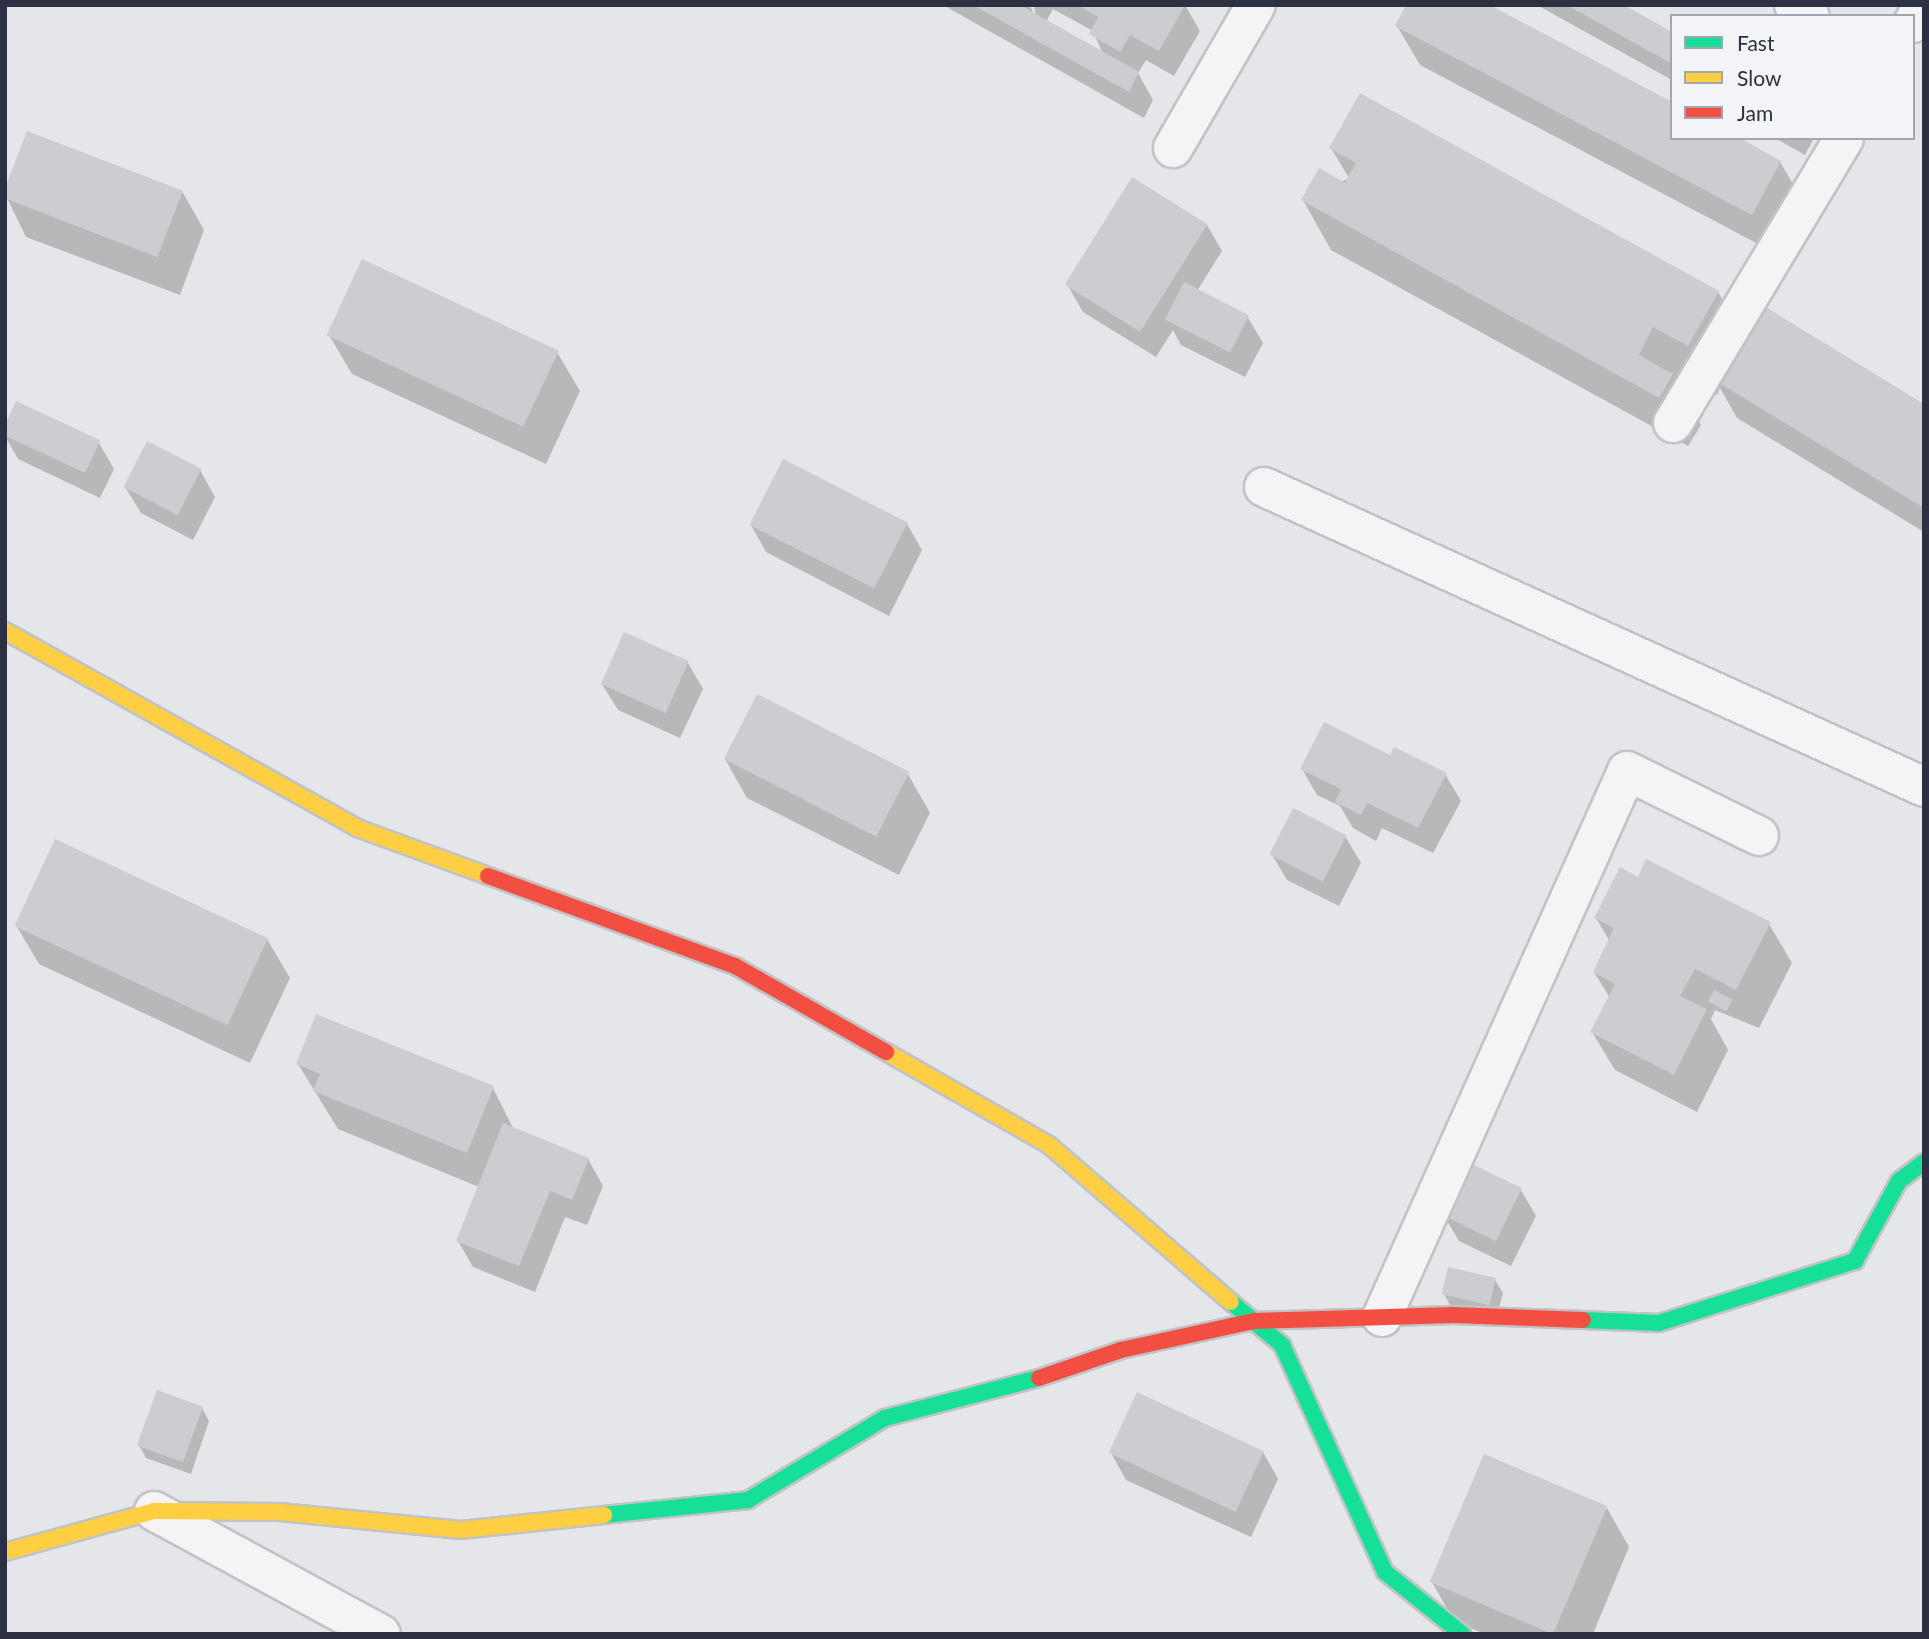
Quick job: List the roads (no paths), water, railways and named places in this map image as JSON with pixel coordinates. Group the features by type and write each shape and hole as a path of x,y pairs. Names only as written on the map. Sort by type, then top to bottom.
{"street":[{"path":"1173,148 1256,5"},
{"path":"1673,423 1843,140"},
{"path":"1264,487 1924,787"},
{"path":"5,631 358,828 735,965 1049,1145 1282,1345 1385,1572 1462,1634"},
{"path":"1382,1317 1627,771 1759,836"},
{"path":"5,1552 155,1511 279,1512 461,1530 748,1500 885,1418 1121,1350 1254,1321 1382,1317 1659,1323 1855,1261 1899,1181 1924,1161"},
{"path":"155,1511 382,1634"}]}
